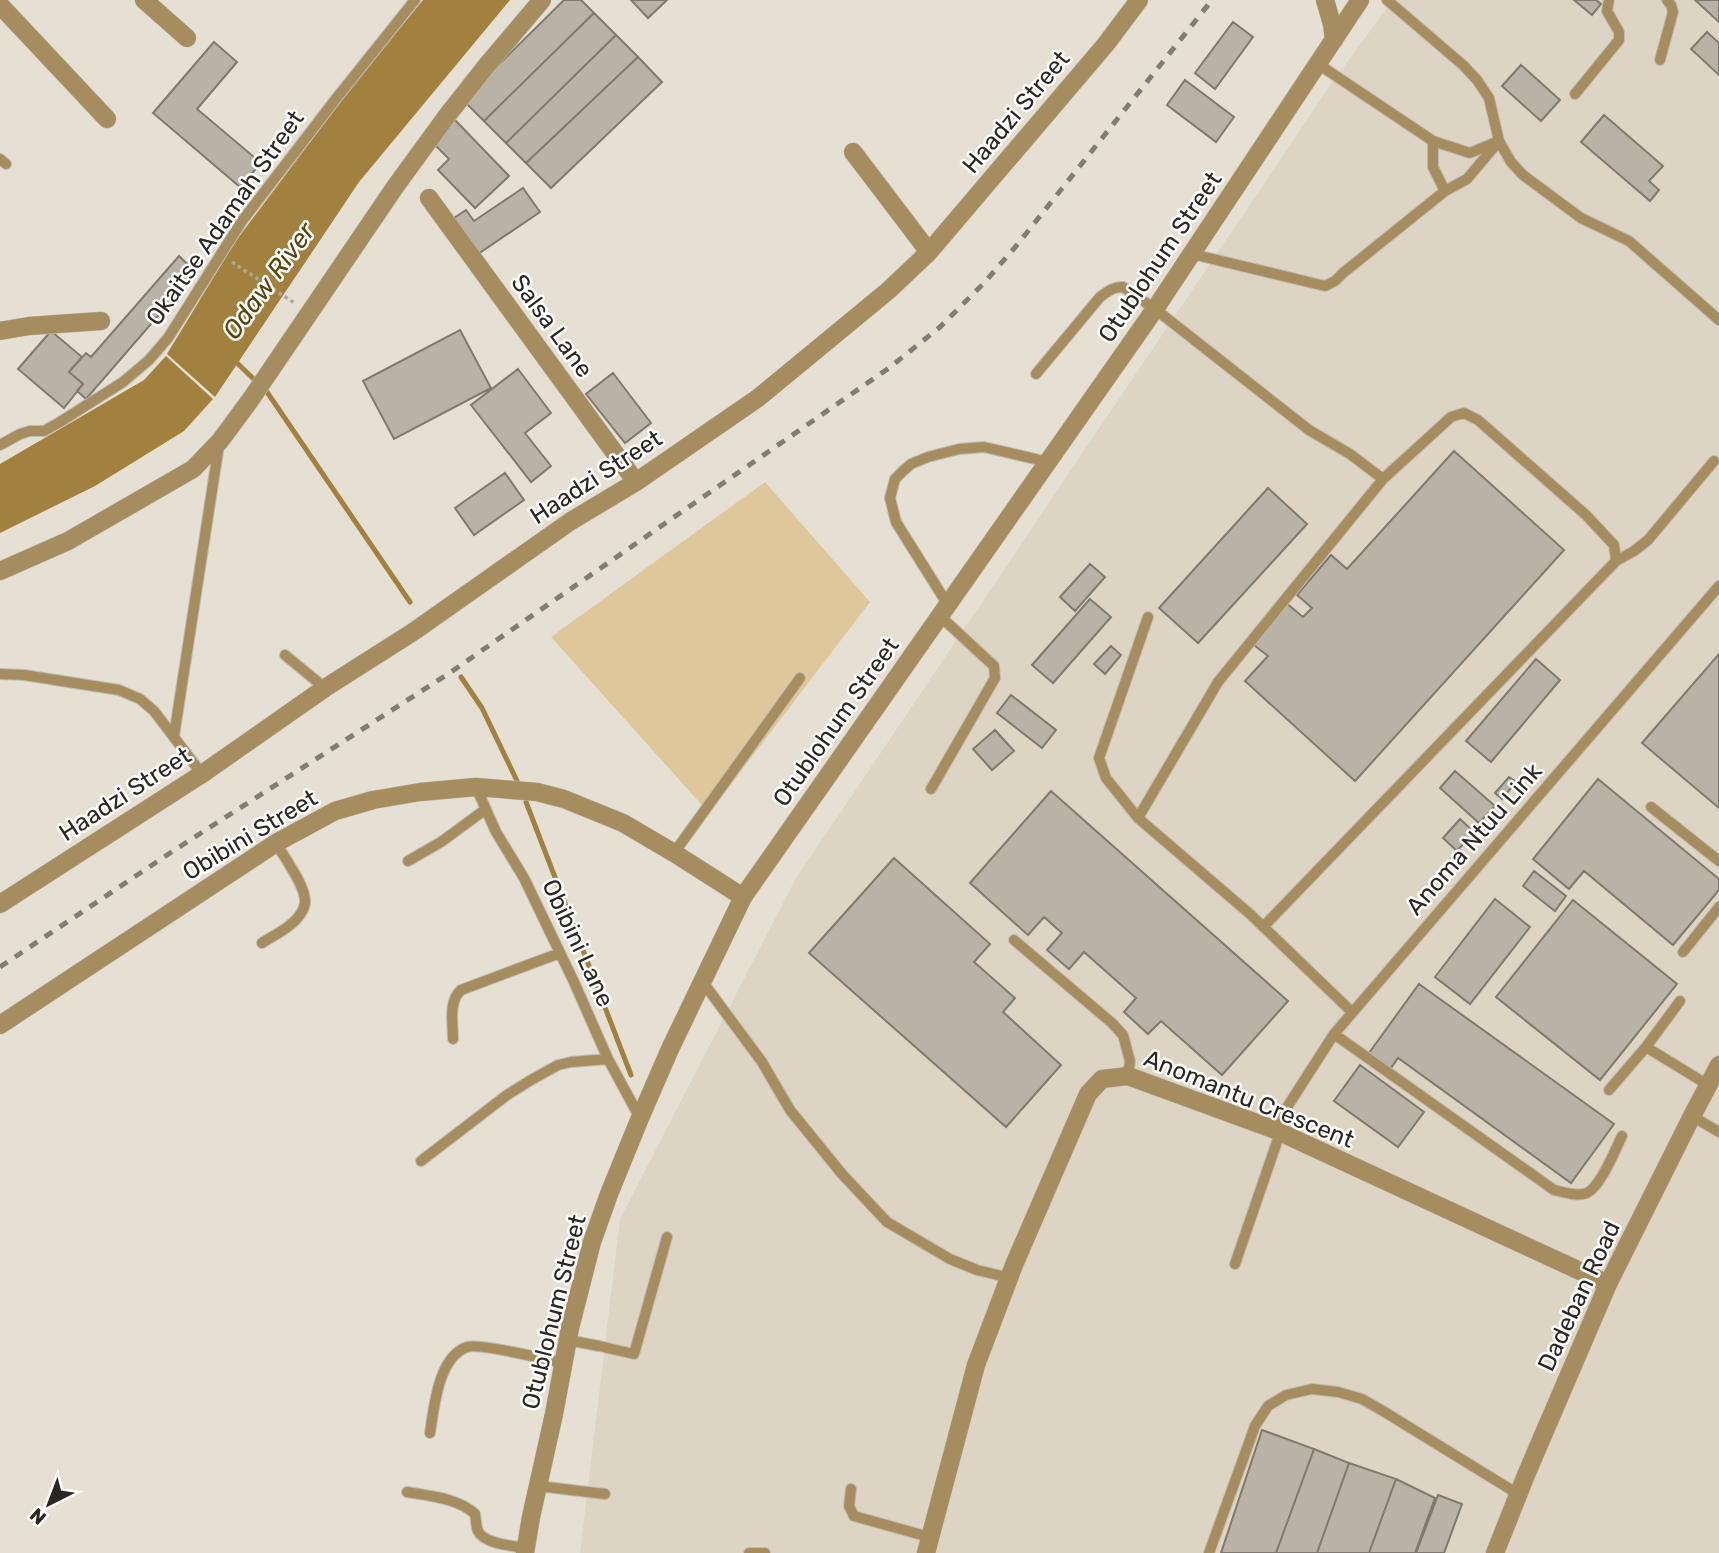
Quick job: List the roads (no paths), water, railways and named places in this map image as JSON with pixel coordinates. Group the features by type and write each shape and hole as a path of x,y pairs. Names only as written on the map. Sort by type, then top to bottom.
{"street":[{"path":"144,0 187,38"},
{"path":"0,571 68,541 193,469 220,441 446,117 542,0"},
{"name":"Haadzi Street","path":"0,904 202,774 325,688 413,632 571,521 636,482 758,398 889,290 929,252 1097,54 1139,0"},
{"path":"1325,0 1334,40"},
{"name":"Otublohum Street","path":"525,1550 568,1340 592,1242 640,1118 743,897 1155,309 1360,0"},
{"path":"0,5 107,119"},
{"path":"853,152 929,252"},
{"name":"Salsa Lane","path":"429,198 636,482"},
{"path":"0,331 29,326 101,321"},
{"name":"Obibini Street","path":"0,1025 276,843 335,811 373,800 476,787 537,792 564,799 624,823 743,897"},
{"name":"Dadeban Road","path":"1495,1553 1608,1284 1719,1065"},
{"name":"Anomantu Crescent","path":"928,1545 976,1365 1088,1094 1102,1079 1128,1076 1276,1131 1608,1284"}],"lane":[{"name":"Okaitse Adamah Street","path":"0,445 20,434 44,431 74,414 123,382 149,360 168,338 242,221 415,0"},
{"path":"1387,0 1477,80 1489,97 1499,141 1511,162 1523,175 1581,218 1629,241 1719,320"},
{"path":"1575,94 1619,40 1619,32 1607,11 1609,0"},
{"path":"1660,60 1673,12 1667,0"},
{"path":"1318,64 1433,141 1471,153 1499,141"},
{"path":"1433,141 1433,167 1445,191"},
{"path":"1192,254 1325,286 1335,281 1445,191 1467,179 1499,141"},
{"path":"1035,374 1092,306 1110,290 1123,287 1309,430 1350,454 1383,480"},
{"path":"1138,818 1217,682 1383,480 1451,417 1464,413 1478,420 1586,515 1614,545 1616,561"},
{"path":"174,736 220,441"},
{"path":"930,789 995,678 994,666 944,610 896,522 890,498 895,479 911,464 960,449 984,447 1048,462"},
{"path":"1263,927 1616,561 1648,540 1714,461"},
{"name":"Anoma Ntuu Link","path":"1235,1264 1276,1131 1334,1034 1719,586"},
{"path":"1148,617 1099,758 1106,778 1138,818 1263,927 1352,1012"},
{"path":"285,655 325,688"},
{"path":"0,674 24,675 119,690 140,699 154,710 202,774"},
{"path":"674,853 800,678"},
{"name":"Obibini Lane","path":"476,787 496,832 524,878 608,1059 640,1118"},
{"path":"1651,807 1719,861"},
{"path":"408,861 441,842 486,809"},
{"path":"262,943 290,926 305,905 299,881 276,843"},
{"path":"1683,952 1719,907"},
{"path":"1014,940 1123,1035 1130,1062 1128,1076"},
{"path":"453,1039 452,1002 461,990 560,953"},
{"path":"702,981 762,1062 790,1110 842,1174 887,1222 950,1259 977,1270 1010,1278"},
{"path":"1609,1090 1646,1047 1679,1001"},
{"path":"1334,1034 1554,1190 1576,1195 1587,1193 1597,1184 1622,1136"},
{"path":"1646,1047 1708,1085"},
{"path":"421,1161 507,1095 558,1065 608,1059"},
{"path":"1692,1116 1719,1132"},
{"path":"568,1340 634,1354 667,1237"},
{"path":"430,1433 437,1390 447,1365 460,1351 475,1346 563,1363"},
{"path":"1209,1553 1255,1426 1268,1406 1286,1395 1312,1389 1338,1392 1362,1399 1518,1494"},
{"path":"538,1486 605,1494"},
{"path":"851,1489 849,1506 854,1516 928,1545"},
{"path":"407,1492 435,1496 467,1506 475,1514 478,1531 484,1538 525,1550"},
{"path":"748,1553 765,1553"}],"water":[{"name":"Odaw River","path":"423,0 510,0 359,182 215,397 167,354 235,242 350,89"},
{"path":"166,356 213,399 184,431 95,486 0,533 0,464 144,380"}],"waterway":[{"path":"233,359 267,392 410,602"},
{"path":"461,677 482,708 519,785"},
{"path":"526,802 631,1075"}],"railway":[{"path":"0,967 170,853 448,674 889,368 940,327 984,283 1212,0"}]}
